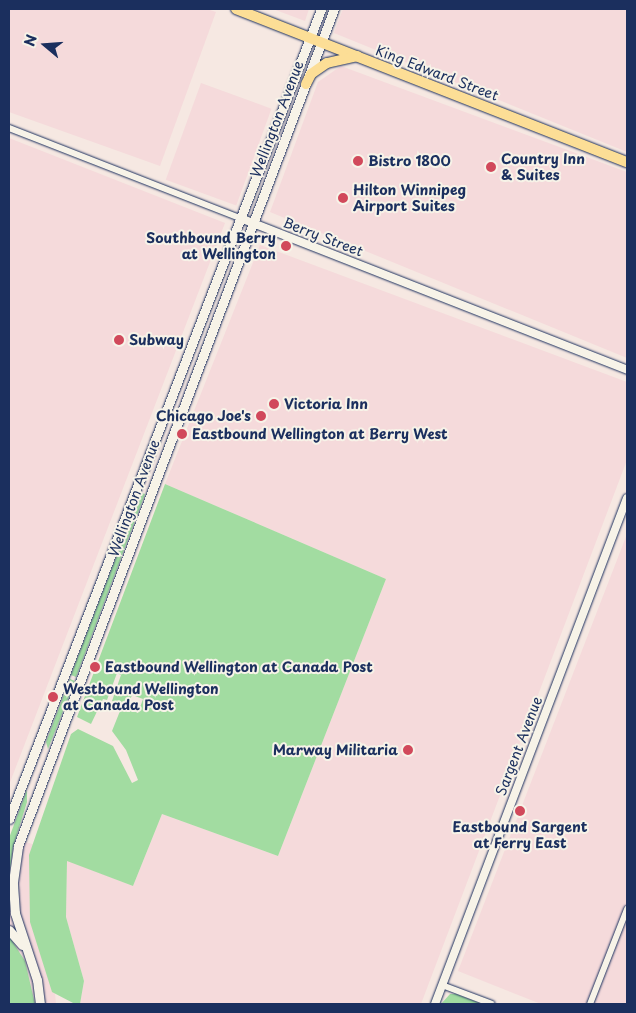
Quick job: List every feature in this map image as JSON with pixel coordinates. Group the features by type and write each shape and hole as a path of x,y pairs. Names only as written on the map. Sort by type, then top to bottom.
{"main road":[{"name":"King Edward Street","path":"236,9 627,162"},
{"name":"Wellington Avenue","path":"9,819 98,584 147,465 321,9"},
{"name":"Wellington Avenue","path":"42,1002 14,897 18,846 158,469 334,9"},
{"path":"306,84 311,74 327,63 357,56"},
{"path":"9,930 27,951"}],"street":[{"name":"Berry Street","path":"9,128 627,370"},
{"path":"198,332 210,335"},
{"path":"147,465 158,469"},
{"name":"Sargent Avenue","path":"435,1004 627,498"},
{"path":"590,1004 627,910"},
{"path":"442,985 492,1004"}],"shaded area":[{"path":"9,9 207,9 216,12 160,166 9,112"},
{"path":"273,9 309,9 305,21"},
{"path":"343,9 627,9 627,152 334,33"},
{"path":"341,66 627,172 627,358 270,212 318,82"},
{"path":"201,83 271,109 236,205 166,180"},
{"path":"9,138 225,223 9,785"},
{"path":"260,245 627,382 627,460 421,1004 80,1004 84,981 66,917 67,860 133,886 162,814 278,856 386,579 165,484"},
{"path":"627,534 627,1004 541,1004 458,971"},
{"path":"9,837 42,847 56,1004 9,1004"}],"green space":[{"path":"165,484 386,579 278,856 162,814 133,886 67,861 66,917 84,981 80,1004 75,1004 52,992 30,922 29,855 71,734 78,729 113,746 132,783 138,780 126,750 112,731 122,706 112,701 121,675 117,673 107,700 103,699 91,724 77,717","holes":["132,695 143,699 138,713 127,708"]},
{"path":"141,493 145,494 76,677 71,675"},
{"path":"70,679 75,681 48,749 46,742"},
{"path":"27,790 27,802 13,847 9,878 9,838"},
{"path":"9,936 25,961 35,1004 9,1004"},
{"path":"450,994 456,994 482,1004 441,1004"}],"place":[{"name":"Bistro 1800","path":"358,161"},
{"name":"Country Inn & Suites","path":"491,167"},
{"name":"Hilton Winnipeg Airport Suites","path":"343,198"},
{"name":"Southbound Berry at Wellington","path":"286,246"},
{"name":"Subway","path":"119,340"},
{"name":"Victoria Inn","path":"274,404"},
{"name":"Chicago Joe's","path":"261,416"},
{"name":"Eastbound Wellington at Berry West","path":"182,434"},
{"name":"Eastbound Wellington at Canada Post","path":"95,667"},
{"name":"Westbound Wellington at Canada Post","path":"53,697"},
{"name":"Marway Militaria","path":"408,750"},
{"name":"Eastbound Sargent at Ferry East","path":"520,811"}]}
